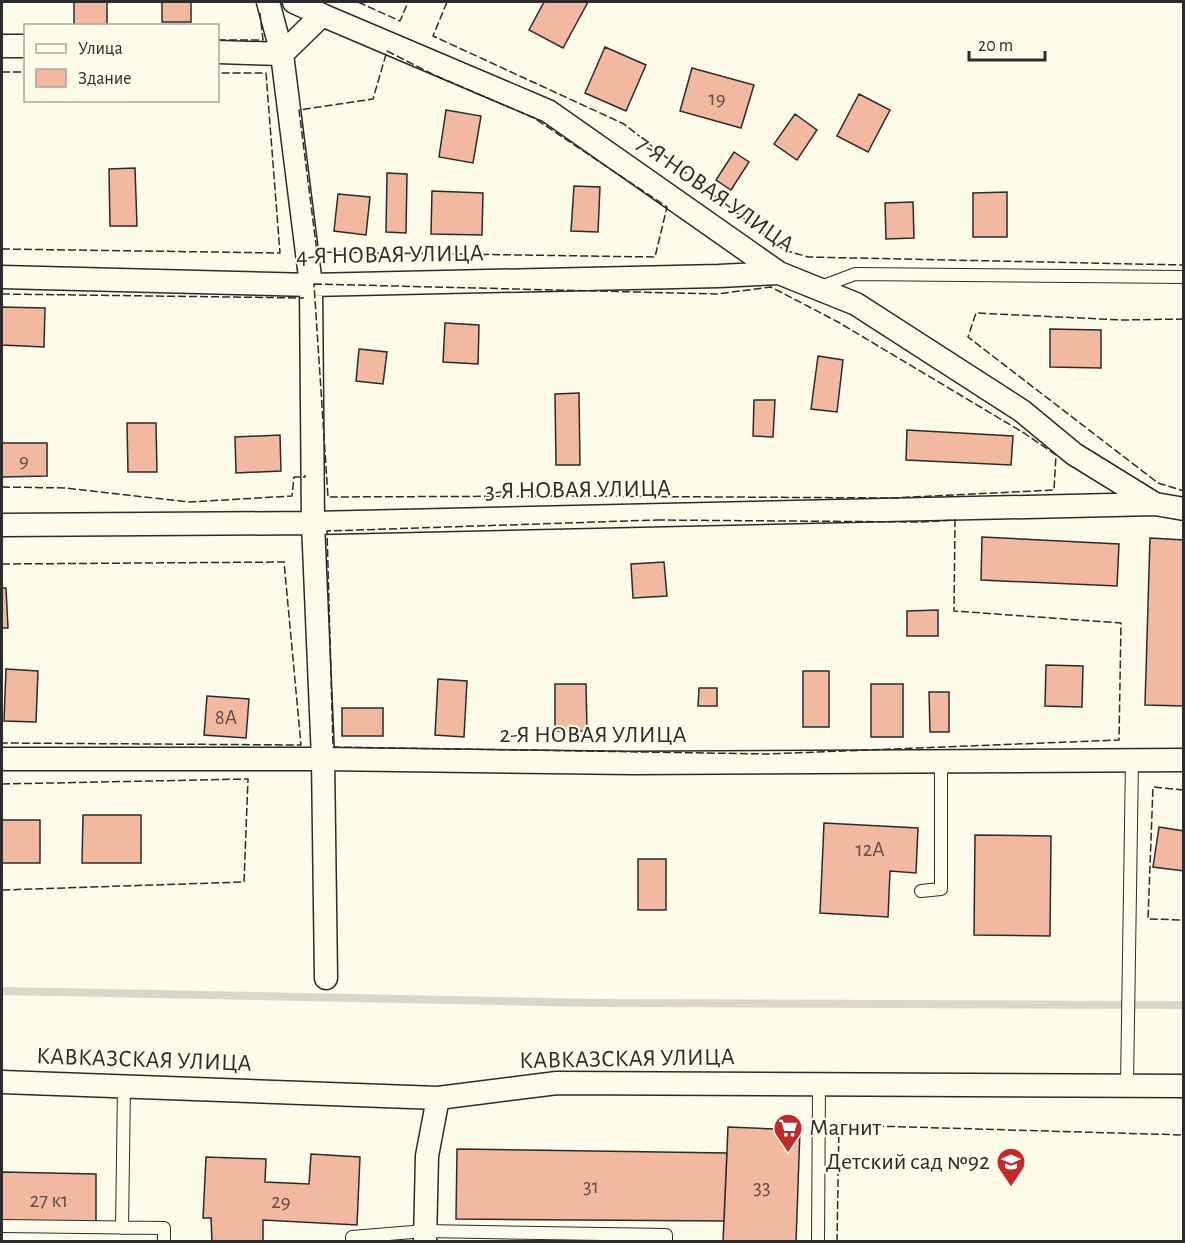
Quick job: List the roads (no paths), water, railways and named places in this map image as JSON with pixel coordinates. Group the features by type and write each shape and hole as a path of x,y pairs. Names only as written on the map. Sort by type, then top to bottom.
{"street":[{"path":"268,2 282,54 311,285 313,523 323,759 326,978"},
{"name":"7-Я НОВАЯ УЛИЦА","path":"294,2 548,111 779,273 856,304 1022,411 1074,453 1155,504 1184,509"},
{"path":"219,52 282,54 322,15"},
{"path":"2,46 24,46"},
{"name":"4-Я НОВАЯ УЛИЦА","path":"2,277 311,285 779,273"},
{"name":"3-Я НОВАЯ УЛИЦА","path":"2,525 313,523 1155,504"},
{"name":"2-Я НОВАЯ УЛИЦА","path":"2,759 323,759 632,763 1184,760"},
{"name":"КАВКАЗСКАЯ УЛИЦА","path":"2,1082 438,1098 557,1083 1184,1086"},
{"path":"425,1236 427,1156 438,1098"}],"lane":[{"path":"817,288 855,274 1184,277"},
{"path":"1127,1086 1126,1028 1132,760"},
{"path":"921,891 941,889 941,761"},
{"path":"818,1242 819,1084"},
{"path":"122,1228 124,1086"},
{"path":"2,1226 164,1228 164,1242"},
{"path":"352,1242 352,1237 666,1235 666,1242"}],"waterway":[{"path":"2,991 597,1003 1184,1005"}],"place":[{"name":"Магнит","path":"788,1154"},
{"name":"Детский сад №92","path":"1011,1188"}]}
